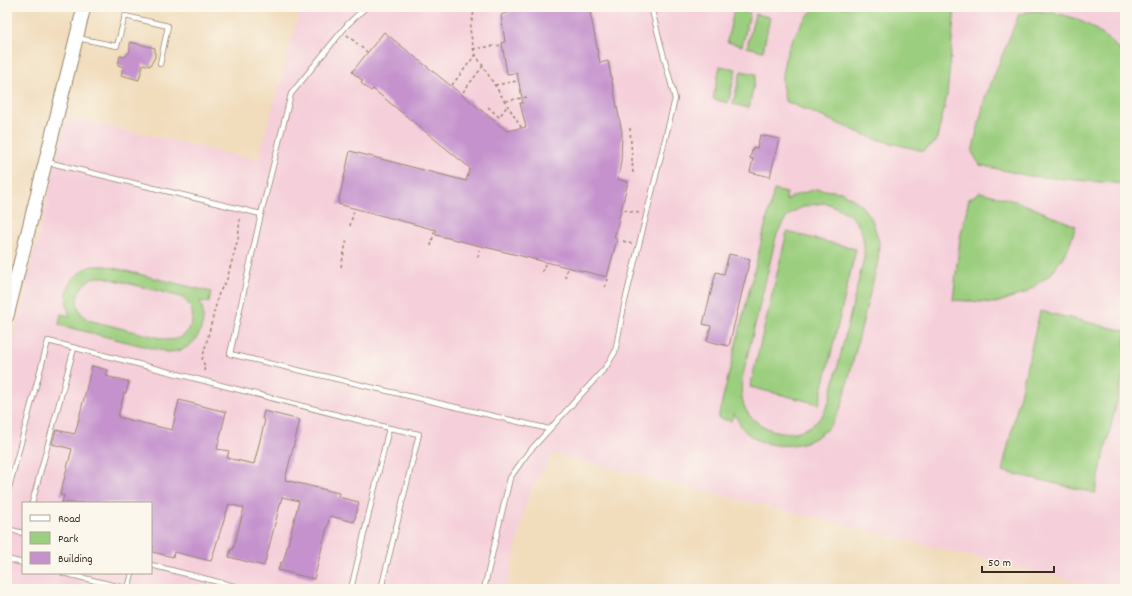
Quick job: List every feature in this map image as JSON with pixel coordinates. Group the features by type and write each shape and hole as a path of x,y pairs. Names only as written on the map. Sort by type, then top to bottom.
{"street":[{"path":"7,316 84,7"}],"lane":[{"path":"366,7 347,25 291,94 261,214 230,354 550,429"},
{"path":"484,589 510,478 527,454 606,367 615,352 625,301 676,99 651,7"},
{"path":"76,38 117,46 125,16 168,26 160,64"},
{"path":"45,162 261,214"},
{"path":"7,495 48,341 389,428 419,434 381,589"},
{"path":"32,502 74,348"},
{"path":"351,589 389,428"},
{"path":"7,529 22,533"},
{"path":"7,560 22,563"},
{"path":"152,565 246,589"},
{"path":"67,574 128,589 132,574"}],"path":[{"path":"475,7 470,29 473,49 522,127"},
{"path":"346,33 367,52"},
{"path":"473,49 502,45"},
{"path":"452,85 476,54"},
{"path":"463,92 483,66"},
{"path":"495,85 517,82"},
{"path":"506,101 527,97"},
{"path":"488,107 499,117 508,106"},
{"path":"630,128 633,174"},
{"path":"350,226 354,210"},
{"path":"624,210 639,213"},
{"path":"204,371 205,366 202,360 219,293 227,279 238,239 240,218"},
{"path":"431,246 435,228"},
{"path":"340,267 347,239"},
{"path":"623,241 632,244"},
{"path":"478,257 479,250"},
{"path":"542,272 545,264"},
{"path":"565,278 567,269"},
{"path":"605,287 608,279"}],"shaded area":[{"path":"301,7 1125,7 1125,545 1115,589 1106,589 553,454 529,493 506,589 7,588 7,364 67,117 258,160"}],"green space":[{"path":"816,7 955,7 947,96 936,142 923,151 872,138 785,101 782,79 788,50 797,31"},
{"path":"734,9 750,13 742,46 727,42"},
{"path":"1032,11 1059,14 1084,23 1105,37 1125,56 1124,184 1029,176 980,165 972,152 985,98 1019,14"},
{"path":"755,14 770,17 763,51 747,47"},
{"path":"720,66 736,69 728,103 713,99"},
{"path":"741,71 756,74 749,108 733,104"},
{"path":"816,189 841,192 858,202 872,219 879,242 878,261 842,405 829,427 822,433 804,443 782,446 761,441 751,436 743,429 734,413 731,421 718,418 774,190 787,193 786,201 793,196","holes":["826,203 836,207 851,217 861,229 864,258 829,402 820,418 803,430 793,432 772,430 762,426 747,412 742,396 742,379 776,237 784,221 795,211 801,208"]},
{"path":"980,192 1019,202 1076,226 1068,249 1051,274 1025,293 996,303 953,300 960,238 969,199"},
{"path":"787,232 856,249 819,404 750,387"},
{"path":"92,266 106,266 211,292 209,303 200,301 203,310 203,320 198,336 185,348 167,352 59,325 61,314 70,316 67,308 67,293 69,286 78,274","holes":["96,277 104,277 181,297 191,309 192,317 188,330 183,336 168,340 88,320 82,315 77,303 80,290 89,280"]},
{"path":"1040,311 1125,331 1125,367 1095,493 1002,471"}],"building":[{"path":"517,7 560,7 560,9 589,7 600,63 608,61 622,132 621,161 618,179 628,182 614,238 617,239 607,277 436,235 436,230 338,204 350,151 466,181 470,168 373,89 371,91 361,83 363,81 352,72 384,32 507,131 526,127 520,103 523,103 517,73 507,74 502,43 505,42 501,15 517,9"},
{"path":"130,42 155,48 155,57 150,66 143,64 139,80 121,75 124,67 118,65 120,56 125,57 130,51"},
{"path":"760,135 779,139 770,177 750,172 753,159 750,158 753,147 757,148"},
{"path":"729,254 750,259 729,346 707,341 711,326 703,324 716,272 724,274"},
{"path":"92,366 108,370 106,376 129,382 126,393 124,393 118,417 172,430 179,400 226,412 217,449 229,451 227,458 254,464 265,420 262,419 264,411 300,420 285,480 339,493 338,497 359,502 354,522 330,516 314,579 278,570 281,562 283,563 299,501 282,497 264,566 229,557 231,549 233,550 244,508 229,504 211,561 174,552 173,557 152,552 152,502 62,502 64,495 60,495 72,449 52,444 56,430 75,434"}]}
